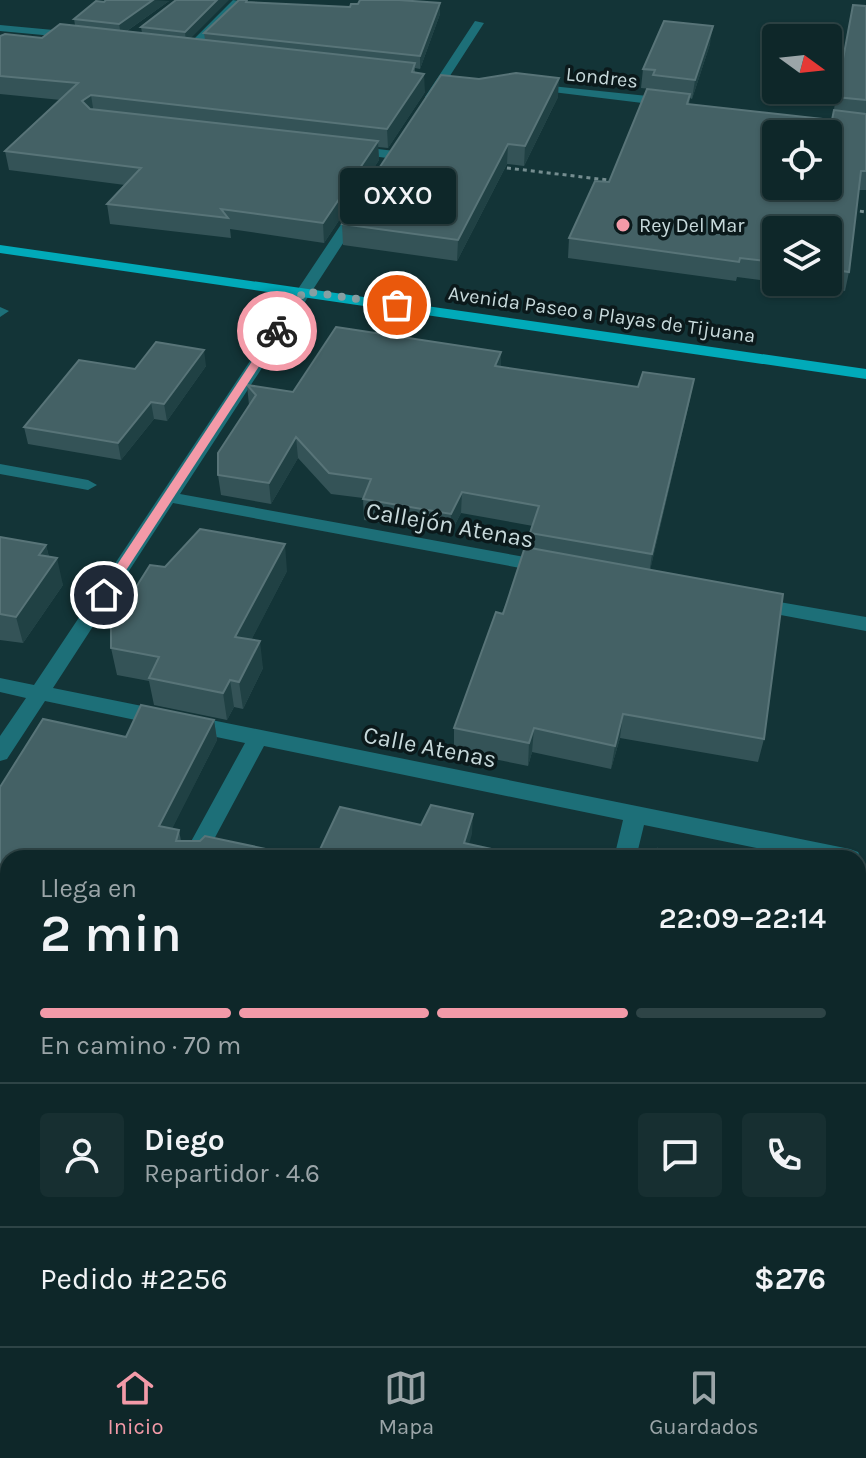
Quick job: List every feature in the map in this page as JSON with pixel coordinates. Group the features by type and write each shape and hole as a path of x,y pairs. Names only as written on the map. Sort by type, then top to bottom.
{"main road":[{"name":"Avenida Paseo a Playas de Tijuana","path":"0,249 866,374"}],"street":[{"path":"191,48 240,2 238,0"},
{"path":"419,116 479,23"},
{"path":"0,28 95,37"},
{"path":"178,47 207,50"},
{"name":"Londres","path":"522,86 678,104"},
{"path":"331,148 395,154"},
{"path":"0,753 370,192"},
{"path":"0,469 88,485"},
{"name":"Callejón Atenas","path":"168,497 562,570"},
{"path":"744,602 866,624"},
{"name":"Calle Atenas","path":"0,685 810,850"},
{"path":"197,850 257,739"},
{"path":"627,850 635,815"}],"path":[{"path":"489,166 630,183"},
{"path":"850,210 866,212"}],"building":[{"path":"153,0 119,24 74,19 96,1"},
{"path":"176,0 217,0 185,32 141,27"},
{"path":"239,0 350,7 360,0 440,3 420,56 204,33"},
{"path":"853,5 866,6 866,100 842,98 842,65"},
{"path":"664,21 713,26 695,80 653,75 655,70 643,69"},
{"path":"60,24 415,63 412,72 424,74 387,129 91,95 82,101 90,109 378,141 323,223 221,209 228,218 107,204 141,168 5,151 78,83 0,76 0,36 42,38"},
{"path":"516,73 559,78 525,146 508,144 458,240 342,224 441,75 479,79"},
{"path":"647,89 690,94 687,104 832,120 834,110 866,114 866,171 861,171 849,272 842,271 842,216 762,216 762,260 740,258 739,262 569,238 595,181 609,182"},
{"path":"336,327 501,352 495,366 638,387 643,372 694,379 652,554 530,533 539,506 462,492 451,514 363,499 371,479 329,473 296,437 269,483 218,475 218,453 256,395 247,385 293,392"},
{"path":"156,342 204,350 164,404 151,402 118,443 24,427 79,360 135,369"},
{"path":"200,529 285,544 235,637 260,641 239,682 230,680 223,693 149,678 159,657 111,648 111,627 150,565 165,567"},
{"path":"0,537 46,545 39,555 57,558 16,617 0,614"},
{"path":"525,547 783,594 764,739 623,714 615,746 534,728 529,743 454,728 496,612 503,614"},
{"path":"141,705 214,720 159,826 179,830 176,841 200,841 205,836 271,850 0,850 0,787 43,719 126,737"},
{"path":"431,805 473,814 464,843 496,850 320,850 340,807 421,825"}],"way so far":[{"path":"277,331 304,291 397,305"}],"place":[{"name":"Rey Del Mar","path":"623,225"},
{"name":"OXXO","path":"397,305"}],"route":[{"path":"104,595 277,331"}]}
